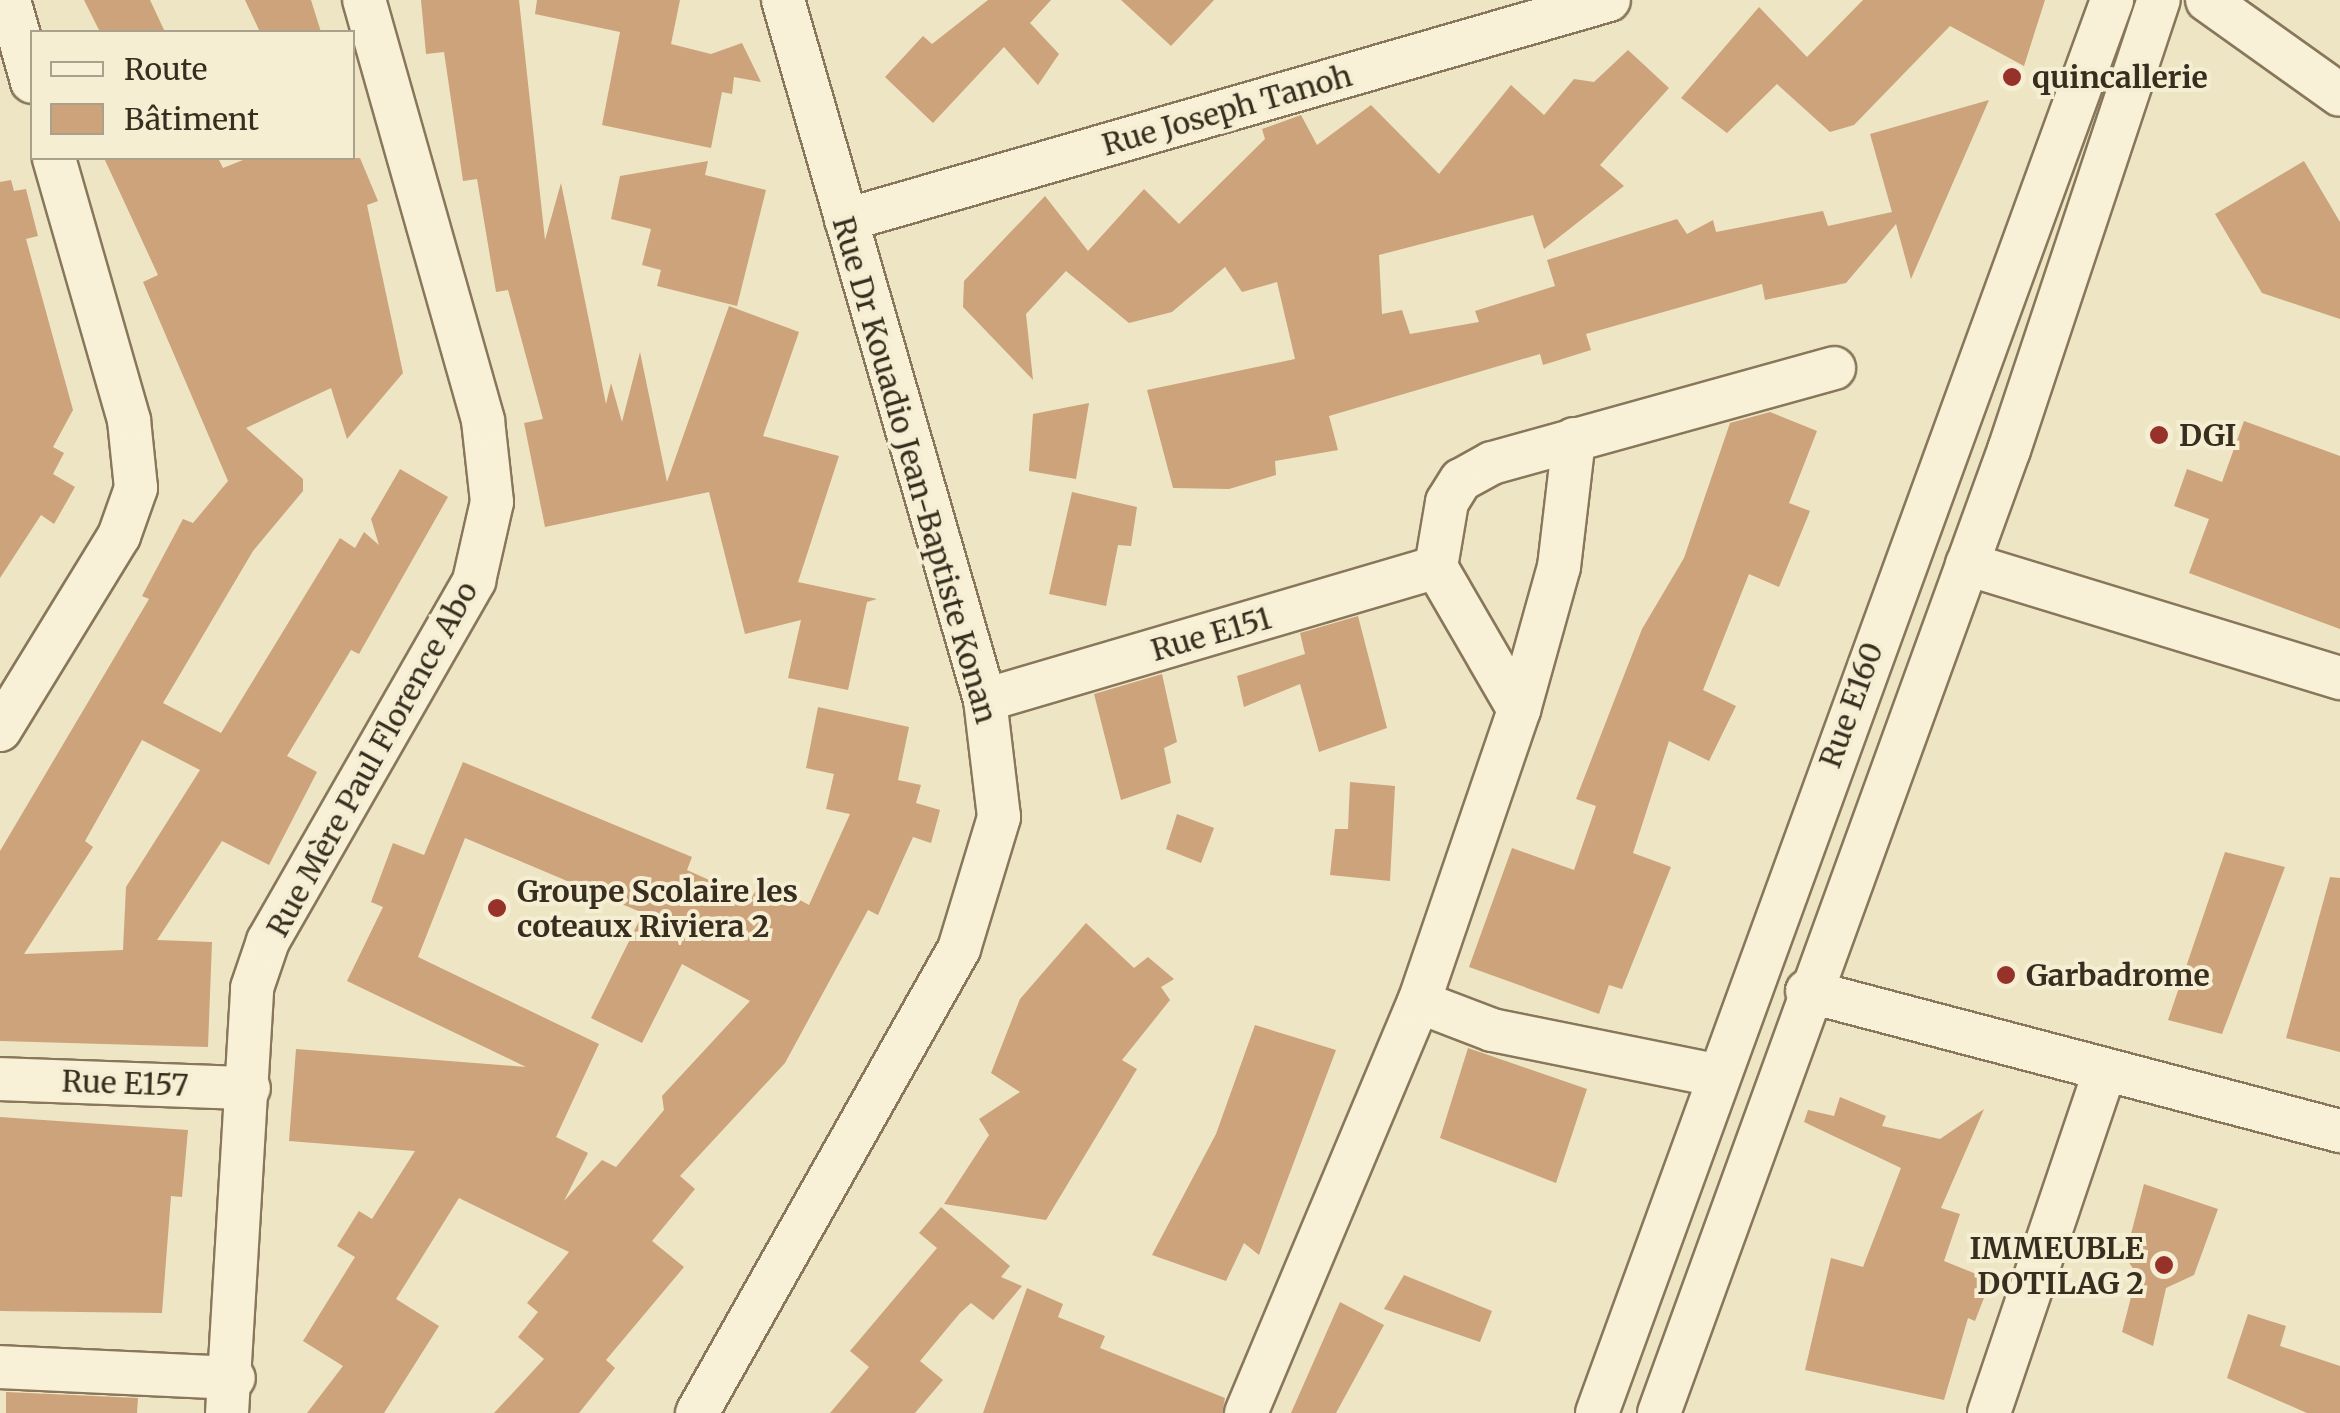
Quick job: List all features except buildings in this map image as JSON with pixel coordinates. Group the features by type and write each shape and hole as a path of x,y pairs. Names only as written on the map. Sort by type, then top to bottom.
{"street":[{"path":"9,0 30,75"},
{"name":"Rue Mère Paul Florence Abo","path":"231,1395 252,988 268,941 474,581 492,502 483,420 364,0"},
{"name":"Rue Dr Kouadio Jean-Baptiste Konan","path":"698,1413 960,948 1000,817 985,700 784,0"},
{"name":"Rue Joseph Tanoh","path":"846,220 1610,0"},
{"name":"Rue E160","path":"1597,1413 1716,1075 2112,0"},
{"name":"Rue E160","path":"1659,1413 1807,991 1967,564 2159,0"},
{"path":"2206,0 2340,95"},
{"path":"0,730 119,536 136,488 128,420 55,160"},
{"path":"1519,710 1436,567 1447,502 1461,480 1574,440 1834,368"},
{"path":"1246,1413 1420,1002 1519,710 1548,619 1574,440"},
{"path":"1967,564 2340,678"},
{"name":"Rue E151","path":"985,700 1436,567"},
{"path":"1807,991 2104,1073 2340,1131"},
{"path":"1420,1002 1492,1030 1716,1075"},
{"path":"1988,1413 2104,1073"},
{"name":"Rue E157","path":"0,1079 249,1088"},
{"path":"0,1367 231,1395"}],"place":[{"name":"quincallerie","path":"2012,77"},
{"name":"DGI","path":"2159,435"},
{"name":"Groupe Scolaire les coteaux Riviera 2","path":"497,908"},
{"name":"Garbadrome","path":"2006,975"},
{"name":"IMMEUBLE DOTILAG 2","path":"2164,1265"}]}
